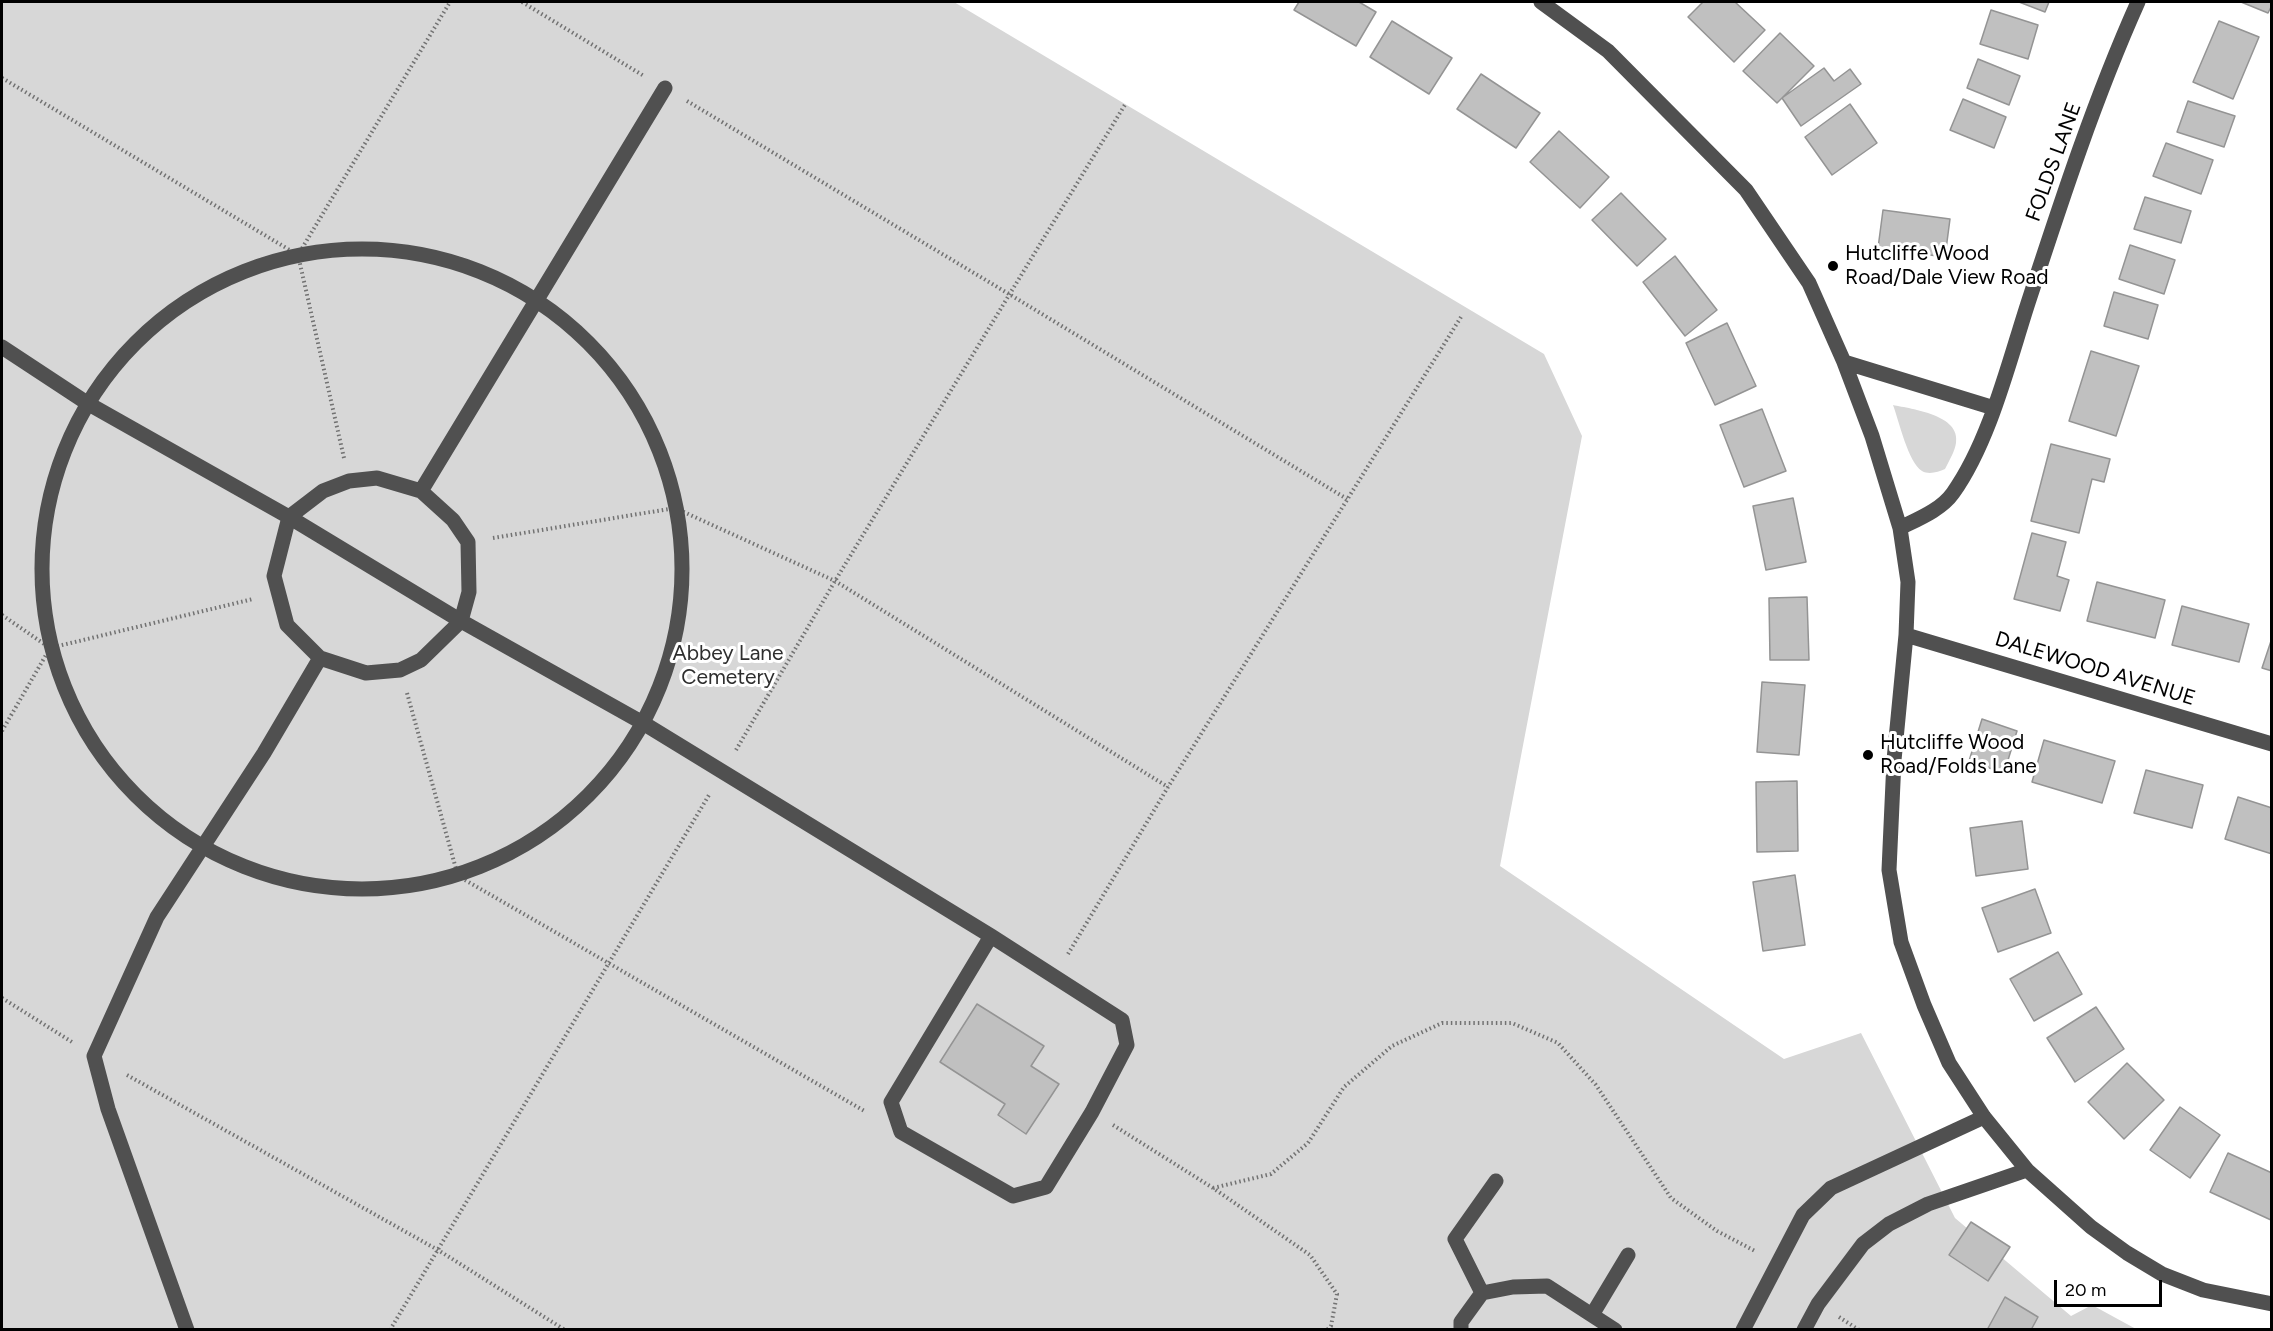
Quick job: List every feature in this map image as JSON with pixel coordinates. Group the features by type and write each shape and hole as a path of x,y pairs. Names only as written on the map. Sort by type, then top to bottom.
{"street":[{"path":"1541,2 1608,51 1746,190 1809,283 1844,362 1872,436 1900,528 1908,582 1906,635 1894,760 1889,870 1901,942 1948,1063 1984,1117 2027,1170 2091,1227 2127,1253 2162,1274 2203,1290 2271,1304"},
{"name":"FOLDS LANE","path":"1900,528 1933,511 1952,495 1971,463 1994,408 2071,172 2138,2"},
{"path":"422,491 665,88"},
{"path":"354,248 434,256 488,274 537,299 594,346 641,408 669,472 683,592 669,668 643,723 590,796 525,847 458,876 355,891 265,876 202,849 147,809 100,756 69,703 50,648 40,562 57,466 87,403 146,332 199,293 298,255 354,248"},
{"path":"2,347 87,403 290,517 461,621 643,723 991,936 1122,1020 1127,1045 1092,1112 1046,1187 1013,1196 901,1132 891,1102 991,936"},
{"path":"1844,362 1994,408"},
{"path":"377,478 422,491 453,520 468,542 469,592 461,621 421,660 400,669 366,674 320,658 287,625 274,576 290,517 323,491 349,481 377,478"},
{"name":"DALEWOOD AVENUE","path":"1906,635 2271,744"},
{"path":"187,1329 108,1109 94,1056 157,917 264,753 320,658"},
{"path":"1743,1329 1803,1215 1831,1188 1984,1117"},
{"path":"1804,1329 1818,1304 1863,1244 1889,1224 1928,1204 2027,1170"},
{"path":"1482,1293 1455,1239 1496,1181"},
{"path":"1592,1316 1628,1255"},
{"path":"1461,1329 1461,1322 1482,1293 1514,1287 1547,1286 1615,1329"}],"path":[{"path":"349,481 298,255 450,2"},
{"path":"522,2 1347,499"},
{"path":"2,78 298,255"},
{"path":"390,1329 835,581 1126,103"},
{"path":"1053,977 1168,787 1461,317"},
{"path":"468,542 675,508 835,581 1168,787"},
{"path":"2,731 50,648 279,593"},
{"path":"2,615 50,648"},
{"path":"400,669 458,876 901,1132"},
{"path":"2,998 94,1056 438,1250 565,1329"},
{"path":"1213,1188 1271,1174 1308,1143 1344,1087 1392,1046 1442,1023 1512,1023 1558,1042 1596,1085 1671,1198 1717,1231 1779,1264"},
{"path":"1092,1112 1213,1188 1310,1254 1338,1294 1331,1326 1327,1329"}],"green space":[{"name":"Abbey Lane Cemetery","path":"2,2 954,2 1544,354 1582,436 1500,866 1784,1059 1861,1033 1955,1218 2071,1316 2092,1305 2136,1329 2,1330"},
{"path":"1893,405 1923,411 1951,426 1956,433 1956,443 1945,469 1928,473 1917,466 1908,450"}],"building":[{"path":"1299,2 1359,2 1376,12 1356,46 1294,10"},
{"path":"1703,2 1735,2 1765,30 1734,62 1688,17"},
{"path":"2019,2 2049,2 2045,12"},
{"path":"2241,2 2272,2 2272,5 2268,13"},
{"path":"1991,10 2038,25 2028,59 1980,44"},
{"path":"1392,21 1452,58 1429,94 1370,57"},
{"path":"2219,21 2259,37 2233,99 2193,82"},
{"path":"1780,33 1814,66 1777,103 1743,71"},
{"path":"1978,59 2020,76 2009,105 1967,88"},
{"path":"1824,68 1834,81 1850,69 1861,84 1801,126 1782,98"},
{"path":"1481,74 1540,113 1516,148 1457,109"},
{"path":"1963,99 2006,117 1994,148 1950,130"},
{"path":"2188,101 2235,116 2224,147 2177,132"},
{"path":"1850,104 1877,143 1832,175 1805,137"},
{"path":"1559,131 1609,177 1580,208 1530,162"},
{"path":"2166,143 2213,160 2201,194 2153,176"},
{"path":"1621,193 1666,239 1637,266 1592,220"},
{"path":"2145,197 2191,211 2181,243 2134,229"},
{"path":"1883,210 1950,219 1945,257 1878,248"},
{"path":"2130,245 2175,260 2164,294 2119,279"},
{"path":"1675,256 1717,310 1685,336 1643,282"},
{"path":"2114,292 2158,305 2148,339 2104,326"},
{"path":"1727,323 1756,386 1715,405 1686,343"},
{"path":"2091,351 2139,366 2116,436 2069,421"},
{"path":"1762,409 1786,471 1744,487 1720,425"},
{"path":"2051,444 2110,459 2104,482 2092,479 2079,533 2031,521"},
{"path":"1793,498 1806,562 1766,570 1753,506"},
{"path":"2032,533 2066,542 2057,576 2069,580 2060,611 2014,599"},
{"path":"2097,582 2165,600 2155,638 2087,621"},
{"path":"1807,597 1809,660 1770,660 1769,598"},
{"path":"2182,606 2249,624 2239,662 2172,645"},
{"path":"2272,638 2272,671 2262,668"},
{"path":"1762,682 1805,685 1799,755 1757,752"},
{"path":"1982,719 2017,731 2004,773 1969,761"},
{"path":"2044,740 2115,761 2102,803 2032,782"},
{"path":"2146,770 2203,785 2192,828 2134,813"},
{"path":"1797,781 1798,851 1757,852 1756,782"},
{"path":"2238,797 2272,808 2272,854 2225,839"},
{"path":"2022,821 2028,869 1976,876 1970,828"},
{"path":"1795,875 1805,945 1763,951 1753,882"},
{"path":"2035,889 2051,933 1998,952 1982,908"},
{"path":"2058,952 2082,994 2034,1021 2010,979"},
{"path":"977,1004 1044,1046 1031,1066 1059,1084 1026,1134 998,1115 1005,1104 940,1062"},
{"path":"2096,1007 2124,1049 2075,1082 2047,1038"},
{"path":"2127,1063 2164,1100 2124,1139 2088,1102"},
{"path":"2180,1107 2220,1135 2190,1178 2150,1150"},
{"path":"2228,1153 2272,1173 2271,1220 2210,1192"},
{"path":"1971,1222 2010,1247 1988,1281 1949,1255"},
{"path":"2005,1297 2038,1317 2031,1330 1987,1330"}],"place":[{"name":"Hutcliffe Wood Road/Dale View Road","path":"1833,266"},
{"name":"Hutcliffe Wood Road/Folds Lane","path":"1868,755"}]}
